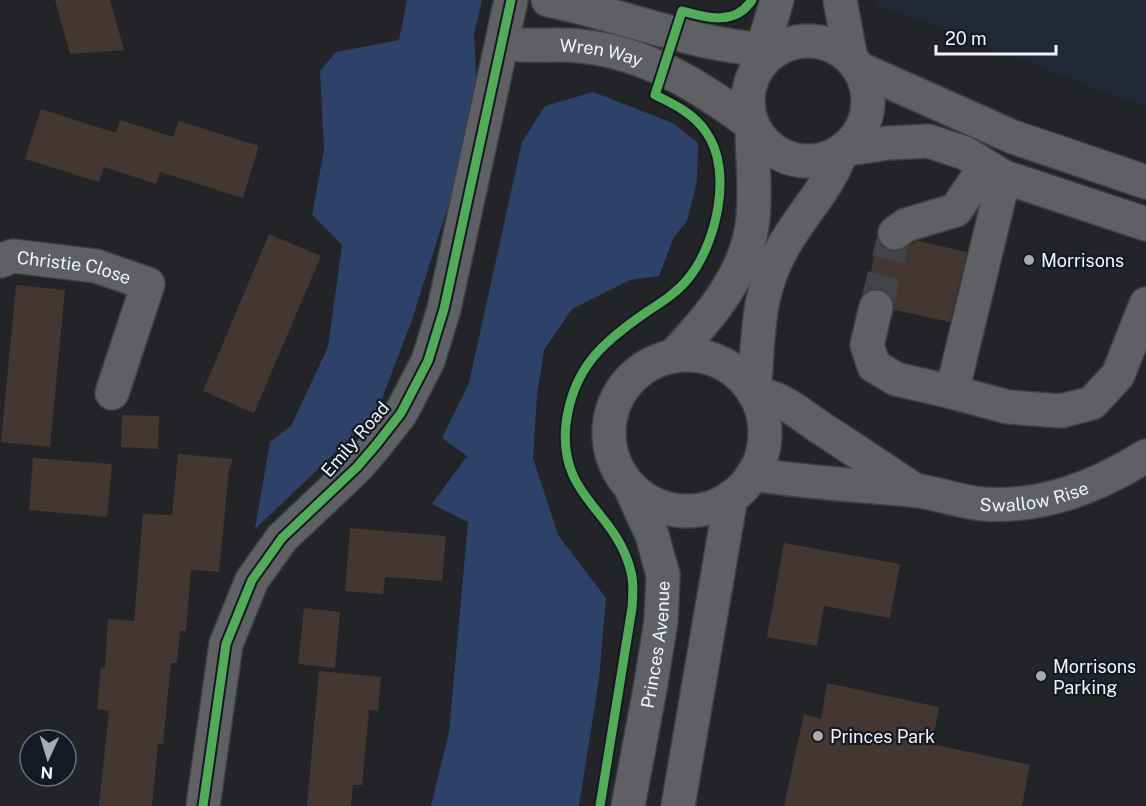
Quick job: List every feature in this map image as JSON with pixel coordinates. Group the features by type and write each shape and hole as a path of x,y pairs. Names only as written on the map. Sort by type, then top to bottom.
{"street":[{"name":"Emily Road","path":"203,806 226,644 252,580 282,538 376,445 401,413 428,361 444,309 511,0"},
{"name":"Wren Way","path":"548,0 765,56"},
{"name":"Princes Avenue","path":"674,356 718,305 746,250 753,216 752,125 747,106 749,87 765,56 777,0"},
{"name":"Princes Avenue","path":"754,393 757,330 766,283 783,246 830,179 842,150 859,130 867,106 864,80 855,63 840,0"},
{"path":"765,56 801,40 828,44 855,63 1013,136 1146,182"},
{"name":"Wren Way","path":"503,43 528,48 581,46 628,56 692,82 752,125"},
{"path":"752,125 766,144 786,157 820,159 842,150 888,142 928,141 965,153 995,172 1146,224"},
{"path":"895,233 906,225 956,210 995,172"},
{"path":"952,392 995,172"},
{"name":"Christie Close","path":"0,261 13,256 96,266 148,285 111,393"},
{"path":"876,307 867,345 874,366 896,379 1008,407 1061,411 1092,403 1118,375 1146,304"},
{"name":"Princes Avenue","path":"628,806 661,621 663,574 652,535 631,489 614,460 609,438 610,415 618,394 633,376 652,363 674,356 697,355 720,362 739,375 754,393 762,413 765,434 762,455 742,486 678,806"},
{"name":"Swallow Rise","path":"754,393 771,396 794,407 813,423 915,490"},
{"name":"Swallow Rise","path":"742,486 796,481 915,490 983,504 1024,503 1065,495 1082,489 1119,472 1146,456"},
{"path":"631,489 663,507 686,510 709,507 742,486"}],"shaded area":[{"path":"407,0 482,0 474,34 478,111 411,323 376,414 255,529 270,442 291,426 328,347 342,245 312,215 324,150 320,71 336,52 399,40"},
{"path":"876,0 1146,0 1146,108 876,4"},
{"path":"593,92 673,123 698,143 697,181 687,221 674,237 659,276 630,280 572,309 544,350 537,395 533,458 558,535 606,598 599,679 579,806 431,806 449,732 468,522 432,504 467,456 442,438 469,383 522,142 545,106"}],"building":[{"path":"55,0 110,0 124,50 70,54"},
{"path":"41,109 116,133 120,120 173,137 179,121 259,146 243,198 160,172 156,184 104,167 99,182 25,159"},
{"path":"269,234 321,256 254,413 203,391"},
{"path":"878,240 887,250 896,252 918,241 967,252 950,322 894,310 894,301 888,293 880,289 866,292"},
{"path":"16,285 65,290 50,447 1,442"},
{"path":"122,415 159,416 158,449 121,447"},
{"path":"178,454 233,459 229,470 219,572 191,570 186,631 180,631 177,663 171,663 163,744 158,744 152,806 99,806 109,711 97,709 101,667 105,668 108,619 134,621 143,514 172,515"},
{"path":"33,458 112,464 107,517 29,510"},
{"path":"350,528 446,536 442,581 385,577 383,594 345,591"},
{"path":"784,543 900,564 890,618 824,606 817,646 767,637"},
{"path":"304,608 340,612 335,668 298,664"},
{"path":"319,671 381,677 378,711 369,710 362,785 353,785 351,806 307,806"},
{"path":"827,683 939,707 932,744 1030,765 1022,806 784,806 804,714 821,719"}],"tunnel":[{"path":"876,307 895,233"}],"cycle path":[{"path":"203,806 226,644 252,580 282,538 357,467 376,445 401,413 428,361 444,309 511,0"},
{"path":"600,806 632,608 633,581 624,551 579,487 571,469 566,449 566,424 576,387 593,357 618,333 669,297 687,280 706,248 713,229 720,187 719,167 714,148 706,132 696,120 655,95 682,11 701,16 729,17 737,14 752,0"}],"place":[{"name":"Morrisons","path":"1029,260"},
{"name":"Morrisons Parking","path":"1041,676"},
{"name":"Princes Park","path":"818,736"}]}
